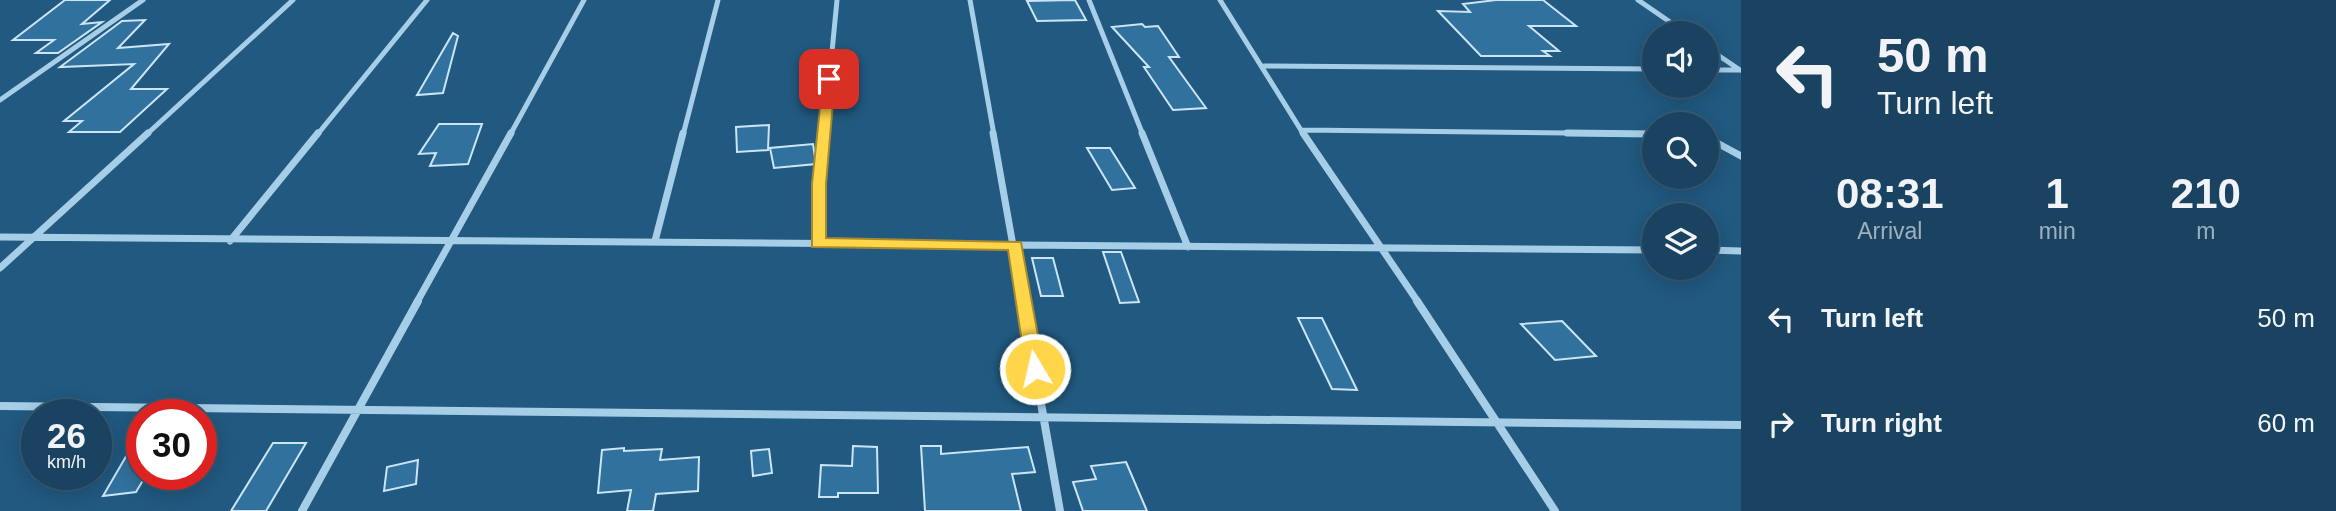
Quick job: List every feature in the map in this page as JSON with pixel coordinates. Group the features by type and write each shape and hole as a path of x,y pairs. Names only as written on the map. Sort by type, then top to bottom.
{"street":[{"path":"0,100 143,0"},
{"path":"0,268 293,0"},
{"path":"230,241 427,0"},
{"path":"302,511 584,0"},
{"path":"655,241 718,0"},
{"path":"818,243 819,184 837,0"},
{"path":"970,0 1060,511"},
{"path":"1089,0 1188,247"},
{"path":"1220,0 1264,66 1301,130 1383,249 1555,511"},
{"path":"1638,0 1669,21"},
{"path":"1719,56 1740,70"},
{"path":"1264,66 1642,69"},
{"path":"1719,70 1740,70"},
{"path":"1301,130 1642,134"},
{"path":"1719,143 1741,156"},
{"path":"1729,147 1741,146"},
{"path":"0,237 230,241 451,239 1642,250"},
{"path":"1719,250 1741,251"},
{"path":"0,406 1741,425"}],"building":[{"path":"65,0 110,0 82,24 102,22 58,53 36,53 54,40 13,40"},
{"path":"1075,0 1086,20 1037,21 1027,1"},
{"path":"1496,0 1543,0 1576,26 1529,26 1559,51 1543,51 1550,56 1481,56 1438,11 1470,12 1463,4"},
{"path":"145,20 118,48 169,44 131,89 167,89 120,132 69,132 82,121 64,121 134,64 60,67 122,21"},
{"path":"1142,24 1145,27 1158,26 1179,57 1169,57 1206,108 1173,110 1144,67 1149,67 1112,27"},
{"path":"453,33 458,36 443,93 417,95"},
{"path":"439,124 482,124 468,164 430,166 436,153 419,154"},
{"path":"769,125 768,150 737,152 736,127"},
{"path":"813,144 816,164 774,168 770,148"},
{"path":"1087,148 1110,148 1135,188 1112,190"},
{"path":"1103,252 1121,252 1139,302 1120,303"},
{"path":"1032,258 1053,258 1063,296 1041,296"},
{"path":"1298,318 1322,318 1357,390 1332,389"},
{"path":"1562,321 1596,356 1555,360 1521,324"},
{"path":"273,443 306,443 266,511 231,511"},
{"path":"853,446 877,447 878,493 838,493 838,497 819,497 821,465 852,466"},
{"path":"921,446 941,446 941,454 1028,447 1035,472 1012,474 1021,511 925,511"},
{"path":"624,448 624,451 662,449 660,460 699,457 698,491 656,494 653,511 627,511 631,490 598,493 602,450"},
{"path":"769,449 772,473 753,476 751,451"},
{"path":"126,456 126,490 137,490 103,496 106,490 112,490 112,481"},
{"path":"418,460 416,484 384,491 387,467"},
{"path":"1126,462 1147,511 1083,511 1073,482 1096,479 1091,466"}],"route":[{"path":"829,79 819,184 818,243 1015,245 1035,369"}]}
